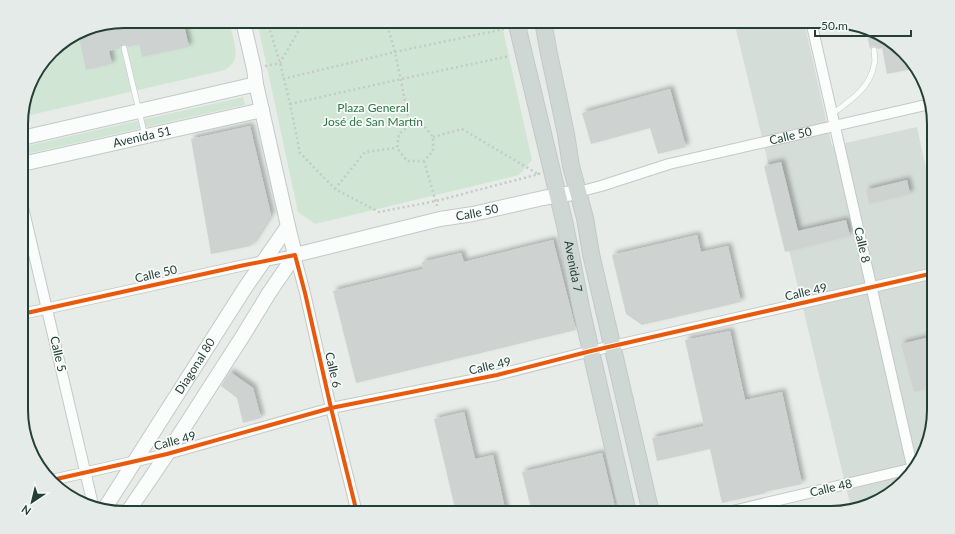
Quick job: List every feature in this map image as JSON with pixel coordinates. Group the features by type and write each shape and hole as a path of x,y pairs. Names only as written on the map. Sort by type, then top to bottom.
{"main road":[{"name":"Calle 6","path":"245,28 295,255"},
{"name":"Avenida 7","path":"518,28 565,225 582,312 626,506"},
{"name":"Avenida 7","path":"546,28 548,49 566,134 571,166 649,506"},
{"path":"28,137 256,84"},
{"name":"Avenida 51","path":"28,163 262,110"},
{"name":"Calle 50","path":"295,255 440,219 473,214 578,192"},
{"name":"Diagonal 80","path":"106,504 245,288 288,226"},
{"name":"Diagonal 80","path":"132,506 167,454 269,293 295,255"}],"street":[{"name":"Calle 8","path":"813,28 911,462"},
{"name":"Calle 50","path":"578,192 669,164 925,105"},
{"name":"Calle 5","path":"28,228 92,501"},
{"name":"Calle 50","path":"28,313 295,255"},
{"name":"Calle 6","path":"295,255 355,506"},
{"name":"Calle 49","path":"57,479 167,454 332,408 497,376 612,346 927,275"},
{"name":"Calle 48","path":"754,506 905,471"}],"lane":[{"path":"124,48 145,136"},
{"path":"832,114 862,90 871,77 875,64 874,50"}],"path":[{"path":"269,28 280,63 300,153 335,189 379,212 436,200 539,174"},
{"path":"254,69 280,63 300,28"},
{"path":"388,28 395,52 410,125"},
{"path":"283,79 395,52 505,28 506,35"},
{"path":"290,104 511,55 513,63"},
{"path":"410,125 424,126 433,137 434,150 424,161 407,161 397,148 399,134 410,125"},
{"path":"433,137 462,129 539,174"},
{"path":"335,189 365,152 397,148"},
{"path":"424,161 440,219"},
{"path":"537,167 539,174"}],"shaded area":[{"path":"736,28 806,28 832,146 917,127 927,173 927,417 925,429 917,453 907,469 899,478 885,490 874,496 850,504"}],"green space":[{"path":"124,28 231,28 236,52 234,61 225,70 29,115 31,99 35,87 48,65 65,48 81,38 99,31"},
{"name":"Plaza General José de San Martín","path":"259,28 503,28 532,160 519,175 315,224 298,212"},
{"path":"243,97 245,105 28,154 28,146"}],"building":[{"path":"185,28 189,47 142,57 139,44 128,47 127,45 123,44 120,48 109,51 112,64 86,70 79,39 81,38 99,31 111,29"},
{"path":"867,35 890,48 910,69 887,74 882,48 878,49 873,46 870,49"},
{"path":"670,89 686,147 658,154 650,128 591,144 582,113"},
{"path":"250,126 271,215 251,246 211,254 191,139"},
{"path":"781,162 798,231 846,220 850,236 785,252 764,166"},
{"path":"907,180 910,194 869,204 866,190"},
{"path":"697,235 701,252 728,246 741,302 642,325 626,314 612,255"},
{"path":"553,240 576,330 356,383 333,291 423,269 422,262 461,253 464,262"},
{"path":"730,331 745,400 782,392 802,484 722,503 710,449 657,461 652,438 704,426 685,340"},
{"path":"927,338 927,389 914,392 901,344"},
{"path":"230,372 253,388 261,418 243,423 237,398 221,386"},
{"path":"464,412 475,459 493,455 504,506 454,506 434,419"},
{"path":"602,453 615,506 530,506 522,472"}],"cycle path":[{"path":"28,313 295,255 355,506"},
{"path":"57,479 167,454 331,408 497,375 591,351 927,275"}]}
